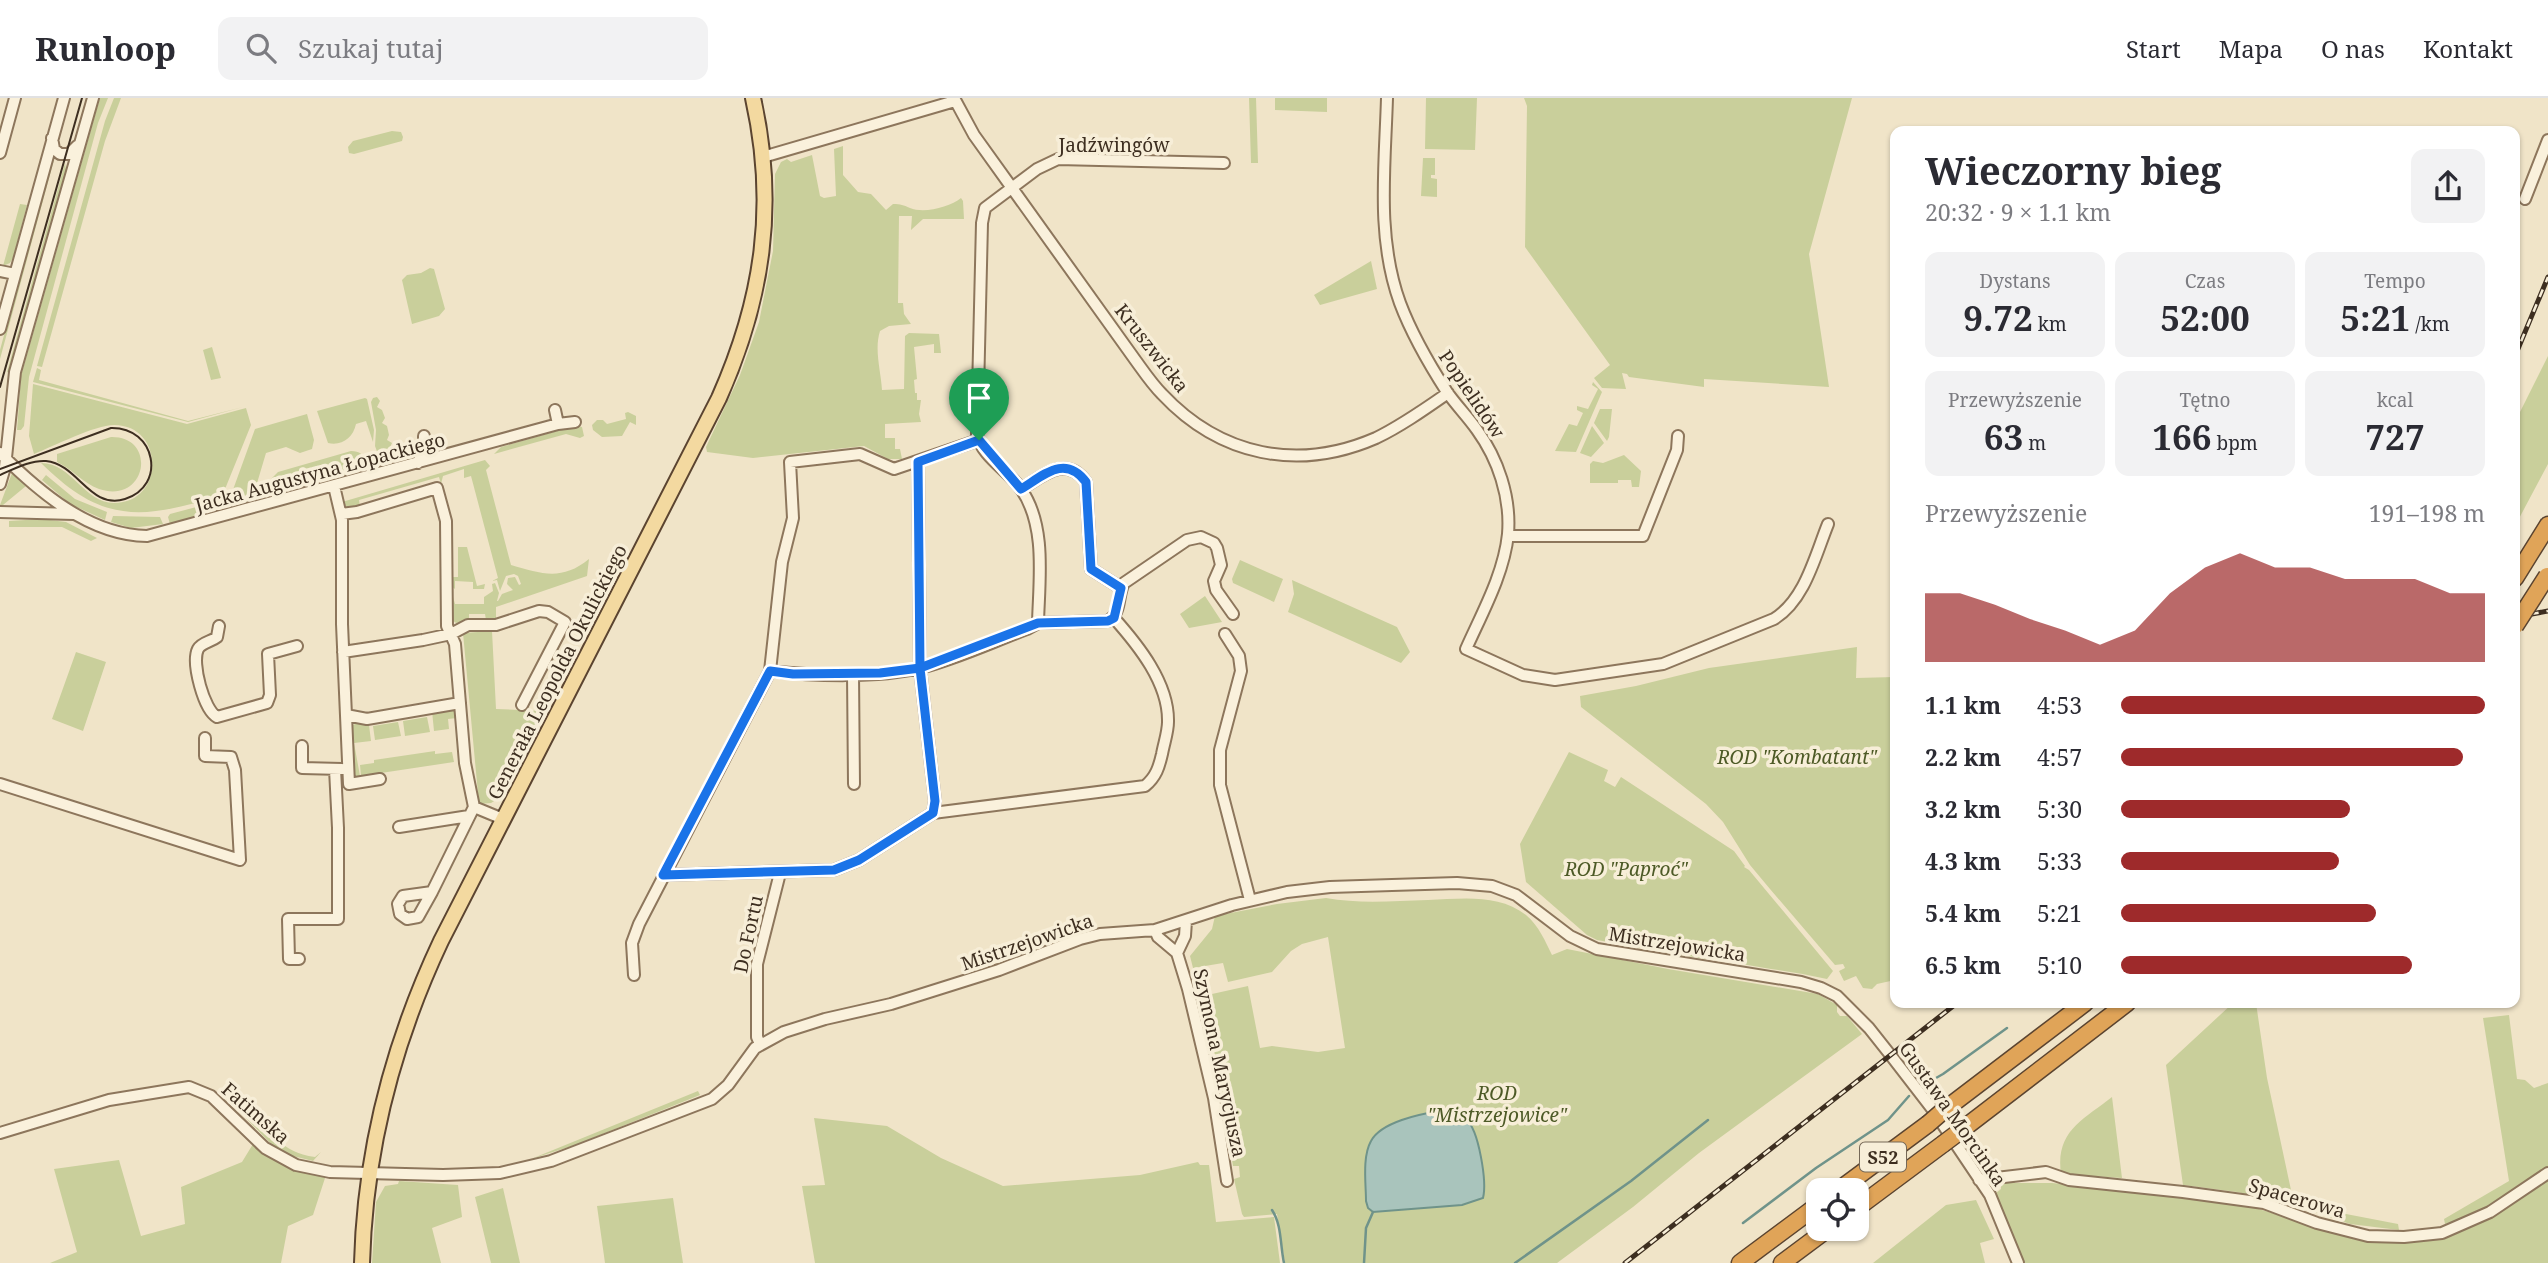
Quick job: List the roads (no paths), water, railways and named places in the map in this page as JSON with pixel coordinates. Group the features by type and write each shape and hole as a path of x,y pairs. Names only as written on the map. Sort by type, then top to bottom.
{"highway":[{"path":"2520,570 2548,525"},
{"path":"2520,618 2547,575"},
{"name":"S52","path":"1855,1178 2078,1008"},
{"name":"S52","path":"1869,1199 2120,1008"},
{"path":"1740,1263 1806,1214"},
{"path":"1783,1263 1812,1241"}],"main road":[{"name":"Generała Leopolda Okulickiego","path":"362,1263 369,1173 381,1107 406,1023 437,950 678,480 737,358 752,311 762,257 765,220 763,157 753,98"}],"street":[{"path":"0,153 15,98"},
{"path":"0,329 64,98"},
{"path":"0,485 15,372 93,98"},
{"name":"Popielidów","path":"1387,98 1384,220 1399,301 1417,342 1497,465 1507,506 1508,536 1503,561 1466,649 1523,675 1555,680 1663,664 1774,620 1786,612 1797,596 1828,524"},
{"path":"763,157 954,100"},
{"name":"Kruszwicka","path":"954,100 974,135 1011,188 1160,392 1204,430 1221,440 1265,453 1298,456 1323,454 1358,445 1378,436 1448,393"},
{"path":"53,132 53,146 60,155 69,154 79,141"},
{"path":"2525,199 2548,140"},
{"name":"Jadźwingów","path":"979,440 982,223 986,205 1037,169 1058,159 1224,163"},
{"path":"0,271 15,274"},
{"path":"555,410 558,424"},
{"name":"Jacka Augustyna Łopackiego","path":"3,456 48,497 77,515 113,530 147,536 558,424 575,422"},
{"path":"418,463 424,449 424,436"},
{"path":"1508,536 1643,536 1677,450 1678,436"},
{"path":"634,975 632,943 663,875 770,671 781,572 793,518 789,462 860,454 894,469 979,440 1021,489 1031,511 1037,539 1038,623"},
{"path":"918,462 920,668 935,801 933,813"},
{"path":"1021,489 1056,468 1069,468 1079,473 1086,482 1091,569 1121,588"},
{"path":"334,486 341,514 343,652 349,783 380,779"},
{"path":"341,514 357,512 437,488 446,521 447,626 455,644 471,811 432,892"},
{"name":"Jacka Augustyna Łopackiego","path":"0,512 77,515"},
{"path":"1114,618 1121,588 1129,579 1187,540 1201,537 1214,543 1217,548 1221,565 1214,581 1216,590 1233,614"},
{"path":"343,652 450,634 466,626 496,625 541,611 548,612 565,622 522,705"},
{"path":"770,671 793,674 853,674 920,668 1038,623 1108,621 1114,618"},
{"path":"663,875 780,873 843,868 933,813 1145,786 1155,778 1165,740 1167,709 1157,680 1145,658 1114,618"},
{"path":"219,626 215,639 202,644 197,653 197,674 208,709 217,717 267,703 270,695 268,654 297,646"},
{"path":"1225,634 1239,656 1241,671 1220,750 1219,771 1224,808 1250,900"},
{"path":"853,674 854,784"},
{"path":"346,715 367,719 460,703"},
{"path":"0,784 240,860 235,771 231,757 205,756 205,738"},
{"path":"302,747 302,768 348,769"},
{"path":"299,959 289,959 288,919 338,919 339,840 335,769"},
{"path":"399,827 471,811 503,819"},
{"name":"Do Fortu","path":"760,1044 757,1037 757,964 780,873"},
{"name":"Mistrzejowicka","path":"369,1173 484,1174 524,1169 551,1161 712,1099 728,1085 760,1044 799,1026 915,997 999,970 1080,939 1100,934 1155,930 1250,900 1330,887 1457,883 1492,886 1516,895 1570,936 1591,947 1816,986 1838,996 1869,1028"},
{"name":"Szymona Marycjusza","path":"1177,953 1185,936 1186,921"},
{"name":"Szymona Marycjusza","path":"1155,930 1158,937 1177,953 1214,1098 1227,1181"},
{"name":"Gustawa Morcinka","path":"1869,1028 1933,1111 1990,1195 2018,1263"},
{"name":"Fatimska","path":"0,1133 109,1100 189,1087 211,1096 265,1148 283,1160 313,1170 369,1173"},
{"name":"Spacerowa","path":"1979,1180 2046,1172 2069,1180 2264,1203 2317,1223 2368,1236 2404,1237 2442,1233 2490,1212 2548,1173"}],"water":[{"path":"1440,1111 1460,1116 1471,1125 1481,1157 1483,1198 1462,1205 1373,1212 1366,1201 1365,1179 1366,1155 1371,1141 1376,1134 1392,1124"}],"waterway":[{"path":"1922,1086 2007,1028"},
{"path":"1743,1223 1816,1168 1888,1120 1909,1096"},
{"path":"1515,1263 1631,1181 1708,1120"},
{"path":"1272,1210 1279,1229 1284,1263"},
{"path":"1364,1263 1366,1228 1373,1212"}],"tram line":[{"path":"0,387 82,98"},
{"path":"0,469 111,428 126,430 138,437 151,458 151,471 147,482 138,492 125,499 113,501 93,493 67,470 46,461 28,463 0,475"}],"railway":[{"path":"2520,344 2548,277"},
{"path":"2520,616 2548,611"},
{"path":"1625,1263 1951,1008"}],"park label":[{"name":"ROD \"Kombatant\"","path":"1797,757"},
{"name":"ROD \"Paproć\"","path":"1626,869"},
{"name":"ROD \"Mistrzejowice\"","path":"1497,1104"}]}
